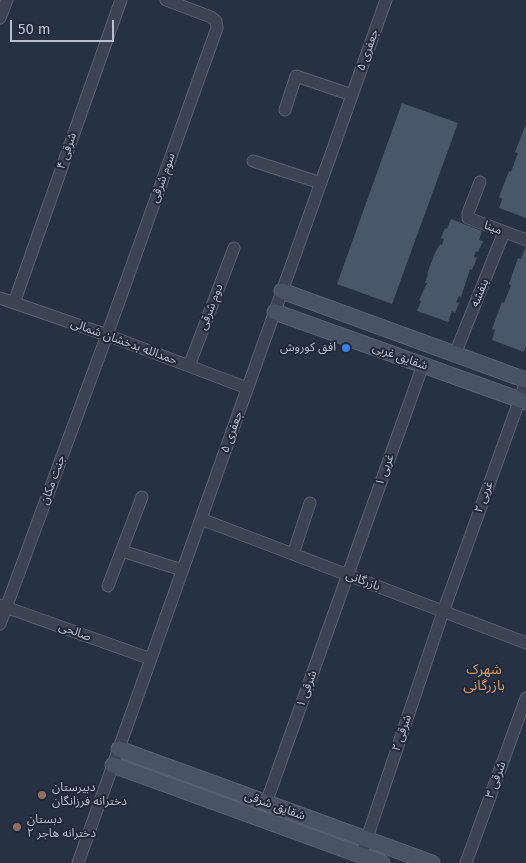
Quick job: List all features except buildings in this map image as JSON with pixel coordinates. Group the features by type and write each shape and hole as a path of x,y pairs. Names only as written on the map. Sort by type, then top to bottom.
{"street":[{"path":"0,18 7,0"},
{"name":"۴ شرقی","path":"14,303 121,0"},
{"name":"سوم شرقی","path":"107,335 217,28 216,21 211,17 166,0"},
{"name":"جعفری ۵","path":"78,863 386,0"},
{"path":"285,110 296,76 352,95"},
{"path":"253,161 320,183"},
{"name":"مینا","path":"480,182 468,213 468,218 526,240"},
{"name":"بنفشه","path":"455,354 504,232"},
{"name":"دوم شرقی","path":"189,366 234,248"},
{"name":"شقایق غربی","path":"282,291 526,381"},
{"name":"حمدالله بدخشان شمالی","path":"0,298 107,335 247,388"},
{"name":"شقایق غربی","path":"274,312 522,401"},
{"name":"جنت مکان","path":"0,624 3,606 107,335"},
{"name":"۱ غربی","path":"347,575 423,365"},
{"name":"۲ غربی","path":"443,612 522,401 526,381"},
{"path":"108,586 142,497"},
{"path":"293,554 310,503"},
{"name":"بازرگانی","path":"201,519 526,643"},
{"path":"122,551 182,570"},
{"name":"۱ شرقی","path":"266,803 347,575"},
{"name":"صالحی","path":"3,606 151,659"},
{"name":"۲ شرقی","path":"361,856 443,612"},
{"name":"۳ شرقی","path":"466,863 526,698"},
{"name":"شقایق شرقی","path":"119,749 432,863"},
{"name":"شقایق شرقی","path":"113,766 382,863"}],"place":[{"name":"افق کوروش","path":"346,348"},
{"name":"دبیرستان دخترانه فرزانگان","path":"42,795"},
{"name":"دبستان دخترانه هاجر ۲","path":"17,827"}],"district":[{"name":"شهرک بازرگانی","path":"484,678"}]}
